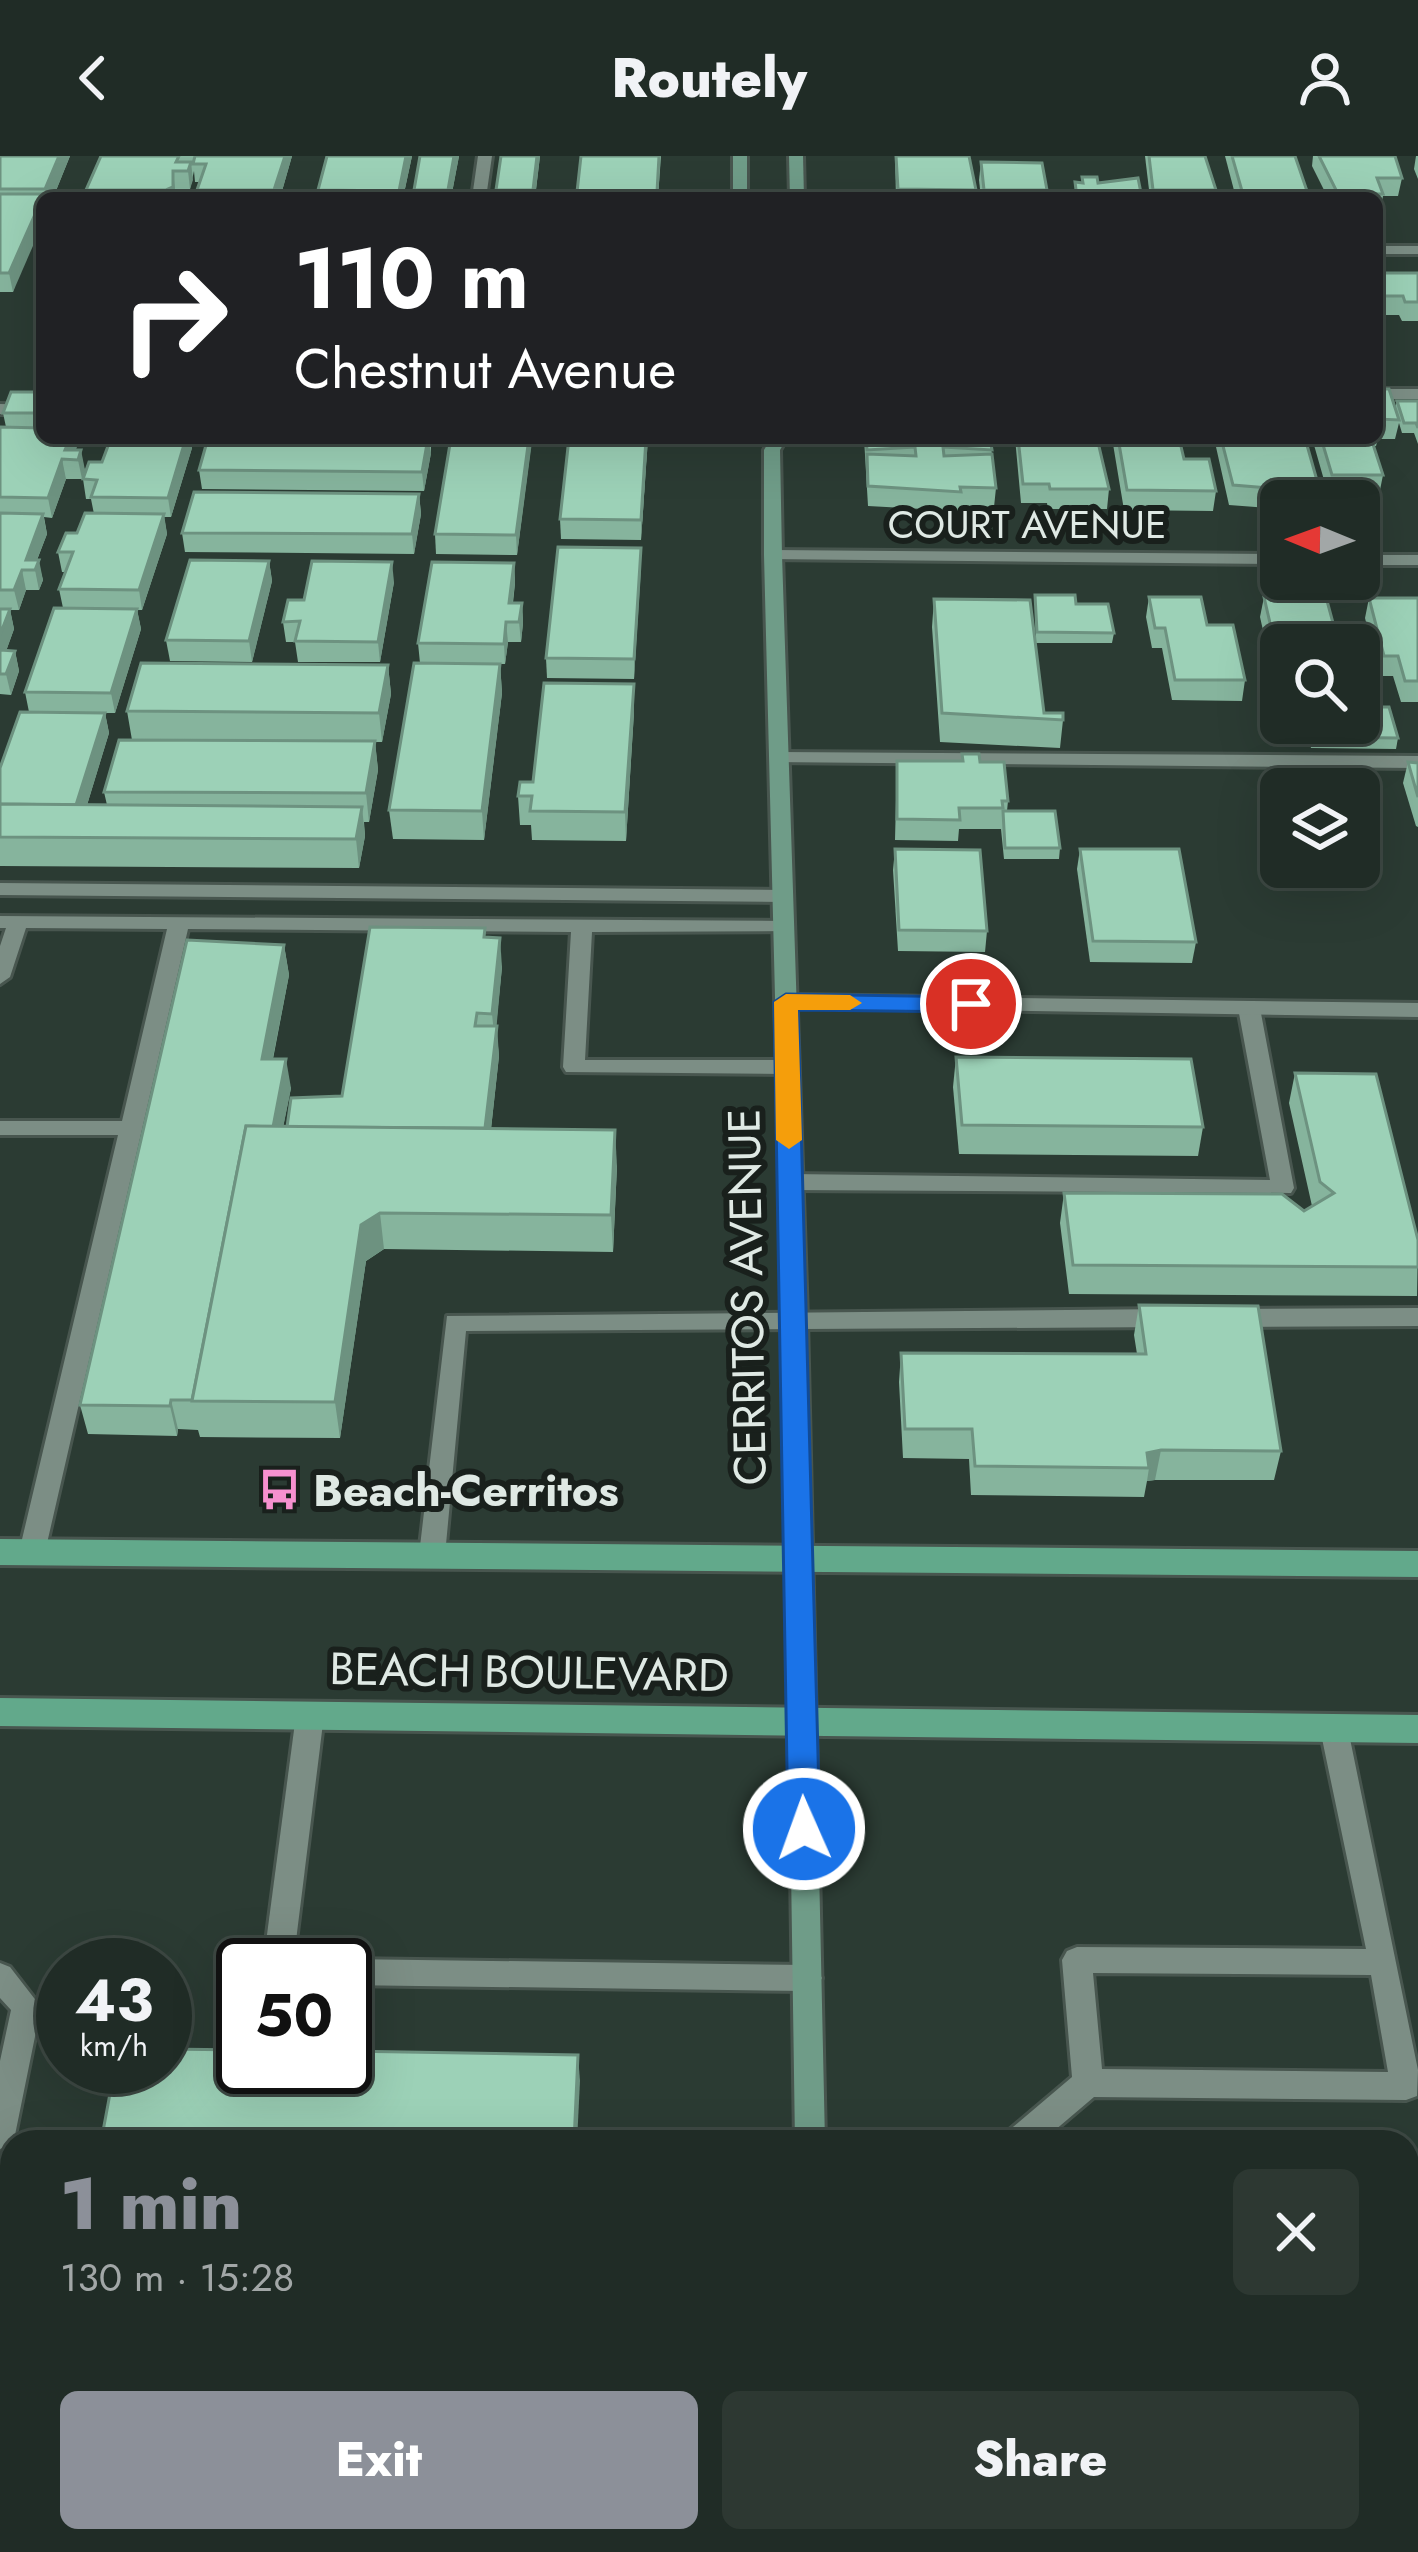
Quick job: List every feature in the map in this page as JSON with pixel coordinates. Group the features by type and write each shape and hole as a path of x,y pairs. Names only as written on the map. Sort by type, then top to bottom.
{"main road":[{"path":"16,1552 1418,1564"},
{"name":"BEACH BOULEVARD","path":"0,1712 1418,1729"}],"street":[{"path":"480,192 485,156"},
{"path":"740,156 740,192"},
{"path":"796,156 797,192"},
{"path":"1383,250 1418,250"},
{"path":"1383,394 1418,394"},
{"path":"0,410 36,410"},
{"name":"CERRITOS AVENUE","path":"771,444 795,1318 810,2130"},
{"name":"COURT AVENUE","path":"773,555 1260,559"},
{"path":"1380,560 1418,560"},
{"path":"778,758 1418,762"},
{"path":"0,889 783,896"},
{"path":"0,977 9,922 784,927"},
{"path":"16,1552 131,1128 179,923"},
{"path":"582,926 574,1067 787,1067"},
{"path":"786,1002 1418,1010"},
{"path":"790,1182 1283,1188 1249,1009"},
{"path":"0,1128 131,1128"},
{"path":"433,1555 455,1322 1418,1318"},
{"path":"281,1938 310,1715"},
{"path":"1032,2130 1088,2083 1406,2086 1334,1729"},
{"path":"1088,2083 1077,1960 1382,1962"},
{"path":"372,1972 807,1978"},
{"path":"0,1976 26,2006 1,2130"}],"building":[{"path":"0,156 59,156 45,189 0,189"},
{"path":"101,156 179,156 176,162 191,162 188,171 173,171 173,187 166,190 86,190"},
{"path":"195,156 285,156 274,190 197,190 206,164 193,164"},
{"path":"327,156 406,156 399,191 318,190"},
{"path":"420,156 454,156 448,190 414,190"},
{"path":"501,156 537,156 533,190 496,190"},
{"path":"581,156 659,156 657,192 577,192"},
{"path":"896,156 969,156 976,190 898,189"},
{"path":"1149,156 1205,156 1216,190 1153,190"},
{"path":"1232,156 1295,156 1307,191 1242,191"},
{"path":"1319,156 1395,156 1402,178 1377,178 1382,192 1337,192"},
{"path":"981,162 1042,163 1047,190 984,190"},
{"path":"1082,177 1097,177 1098,183 1138,178 1141,192 1076,192 1075,182 1083,183"},
{"path":"0,194 36,194 36,212 9,273 0,273"},
{"path":"1383,273 1418,273 1418,302 1405,302 1403,296 1383,296"},
{"path":"1383,389 1389,389 1399,420 1383,419"},
{"path":"11,392 36,392 36,413 3,413"},
{"path":"1397,401 1418,401 1418,428 1416,423 1404,423"},
{"path":"0,427 36,428 36,444 68,444 65,450 81,450 78,460 62,459 48,498 0,497"},
{"path":"109,444 184,444 168,498 91,497 97,480 83,479 89,462 102,462"},
{"path":"206,444 427,444 422,472 199,470"},
{"path":"450,444 528,444 516,535 435,534"},
{"path":"568,444 646,444 641,520 560,519"},
{"path":"866,444 991,444 992,450 943,447 944,456 992,454 996,488 960,487 961,492 868,486 867,454 916,456 915,447 867,450"},
{"path":"1019,444 1098,444 1109,489 1050,489 1049,484 1023,484"},
{"path":"1119,444 1180,444 1184,459 1209,459 1216,491 1127,490"},
{"path":"1223,444 1307,444 1317,480 1260,480 1260,487 1233,485"},
{"path":"1323,444 1373,444 1383,475 1332,475"},
{"path":"194,492 419,494 412,534 182,533"},
{"path":"0,513 43,514 26,560 39,560 35,570 22,570 14,590 0,590"},
{"path":"85,513 164,514 139,590 59,589 73,552 58,552 66,533 77,533"},
{"path":"558,547 641,548 634,659 546,658"},
{"path":"190,560 269,561 249,641 166,640"},
{"path":"312,561 392,562 378,642 295,641 300,621 283,622 288,600 304,600"},
{"path":"432,562 514,563 509,603 522,603 519,622 506,622 504,644 418,643"},
{"path":"1035,595 1075,595 1076,604 1108,604 1114,633 1037,632"},
{"path":"1149,597 1201,597 1207,625 1233,625 1245,680 1175,680 1165,628 1155,628"},
{"path":"1418,598 1418,681 1405,681 1398,656 1384,656 1380,624 1376,624 1370,600"},
{"path":"934,599 1030,600 1044,713 1063,713 1063,720 942,713"},
{"path":"1265,600 1327,600 1333,624 1270,624"},
{"path":"54,608 137,609 111,693 25,692"},
{"path":"0,609 10,609 0,635"},
{"path":"0,650 15,651 6,674 0,674"},
{"path":"141,663 388,665 379,713 127,711"},
{"path":"414,663 500,664 482,811 389,810"},
{"path":"544,683 634,684 625,812 530,811 532,796 518,796 520,782 533,782"},
{"path":"1380,707 1389,707 1398,738 1380,738"},
{"path":"20,712 105,713 76,805 0,804 0,768"},
{"path":"119,740 375,741 366,793 104,792"},
{"path":"962,754 979,754 980,762 1004,762 1008,801 1002,801 1003,808 959,808 960,820 897,819 897,761 963,761"},
{"path":"1408,762 1418,763 1418,797"},
{"path":"0,804 362,807 356,839 0,837"},
{"path":"1003,811 1055,811 1060,848 1005,848"},
{"path":"895,849 980,850 987,931 899,930"},
{"path":"1080,849 1179,849 1196,942 1093,941"},
{"path":"370,927 485,928 484,937 500,938 492,1014 477,1013 475,1026 497,1026 485,1128 287,1127 291,1098 342,1096"},
{"path":"187,940 284,945 262,1059 286,1059 273,1127 246,1126 192,1400 171,1400 170,1406 80,1405"},
{"path":"956,1057 1191,1059 1203,1127 962,1125"},
{"path":"1295,1073 1376,1074 1418,1240 1418,1267 1073,1265 1064,1193 1282,1194 1304,1211 1334,1193 1320,1182"},
{"path":"246,1126 615,1130 611,1215 380,1213 361,1225 335,1402 192,1401"},
{"path":"1139,1305 1258,1306 1281,1451 1161,1450 1147,1453 1149,1468 975,1466 972,1429 905,1429 901,1353 1146,1354"},
{"path":"192,2049 216,2050 216,2094 372,2094 372,2051 578,2055 575,2130 103,2130 110,2094 192,2094"}],"slow traffic":[{"path":"789,1140 786,1002 850,1003"}],"place":[{"name":"Beach-Cerritos","path":"279,1490"}],"route":[{"path":"804,1829 786,1002 971,1004"}]}
